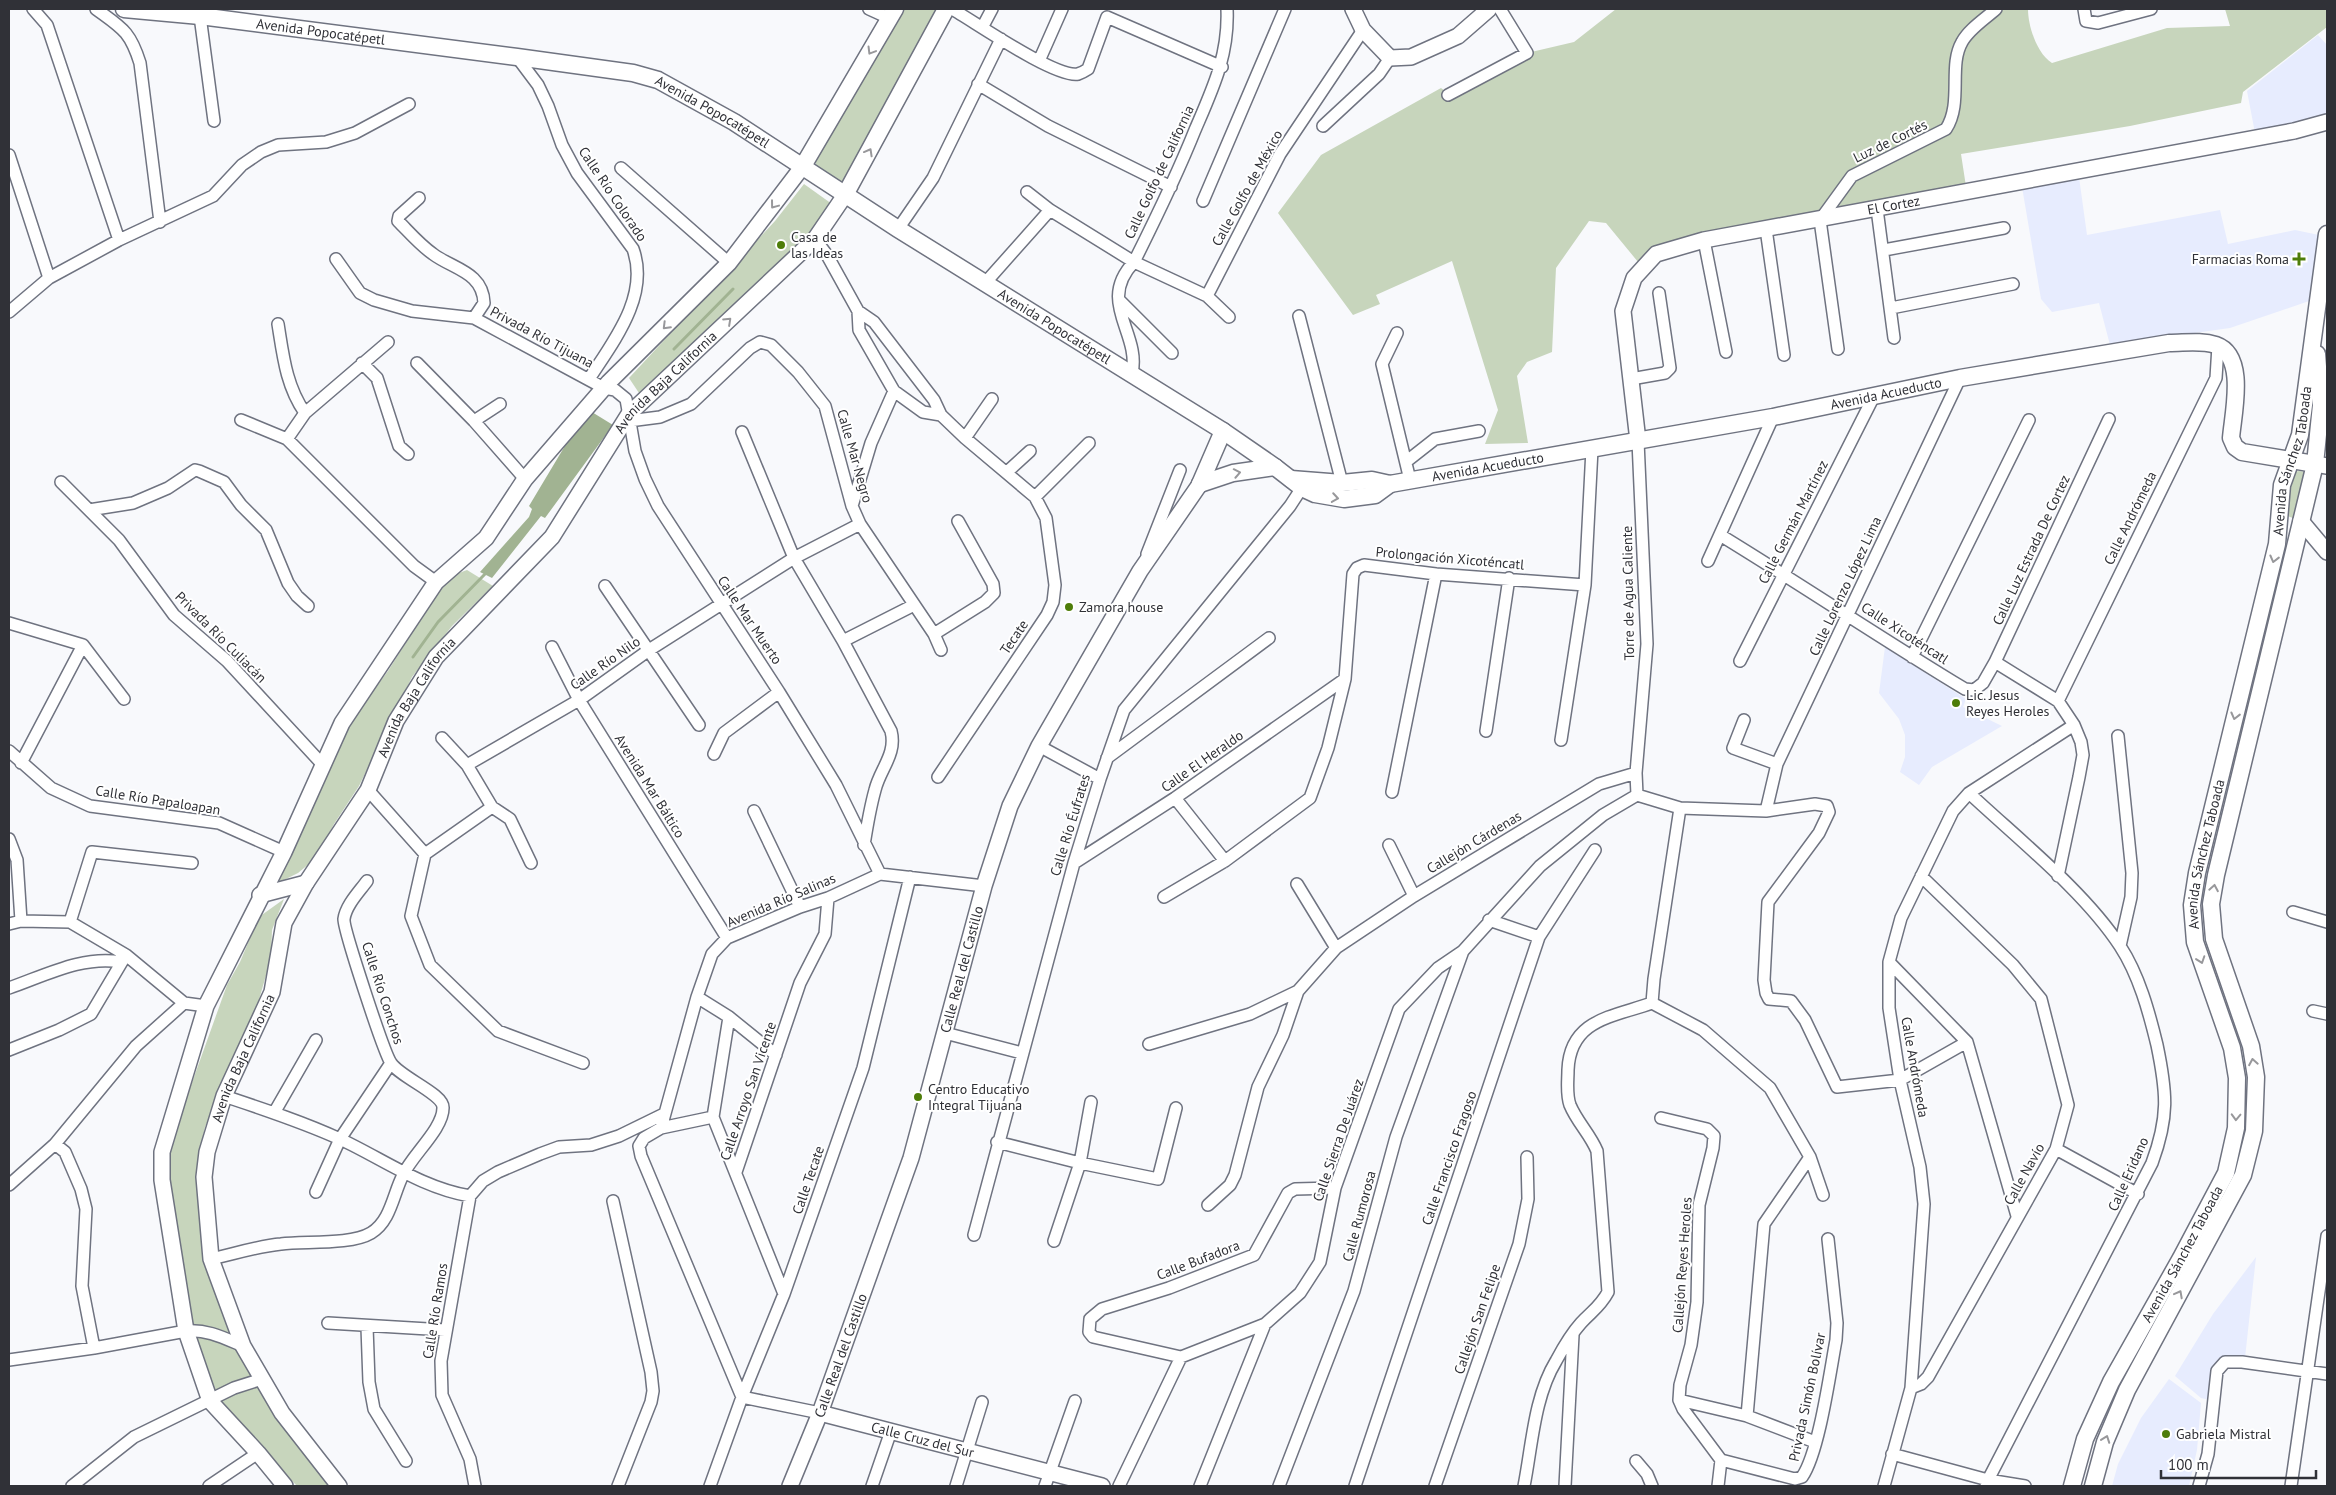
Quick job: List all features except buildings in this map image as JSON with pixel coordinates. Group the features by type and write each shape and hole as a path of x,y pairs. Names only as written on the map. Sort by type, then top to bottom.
{"main road":[{"name":"Avenida Popocatépetl","path":"124,9 165,11 517,57 633,73 658,80 734,122 898,229 1223,431"},
{"name":"Avenida Baja California","path":"845,195 946,9"},
{"path":"803,166 893,14"},
{"name":"Avenida Sánchez Taboada","path":"2072,1486 2085,1439 2110,1382 2181,1258 2226,1172 2236,1128 2237,1078 2232,1048 2195,942 2192,905 2196,873 2277,544 2282,484 2300,435 2327,234"},
{"name":"Avenida Sánchez Taboada","path":"2094,1486 2105,1442 2127,1390 2243,1175 2254,1131 2256,1077 2251,1046 2214,939 2211,904 2216,875 2301,521 2321,465 2324,408 2314,340"},
{"name":"Avenida Acueducto","path":"1300,482 1342,483 1372,480 1390,484 1773,417 1960,378 2169,343 2200,342 2218,346"},
{"path":"2218,346 2233,359 2236,376 2231,438 2235,447 2242,452 2321,465"},
{"path":"1200,484 1223,431"},
{"name":"Avenida Acueducto","path":"1223,431 1315,494 1344,499 1375,495 1390,484"},
{"path":"1200,484 1233,473 1276,467"},
{"path":"2279,514 2289,522 2301,521"}],"street":[{"path":"33,9 47,25 119,240"},
{"path":"96,9 125,29 135,46 140,64 160,222"},
{"path":"869,9 893,14"},
{"path":"952,9 983,26 1001,40 1039,61 1064,72 1077,74 1088,70 1107,17 1222,67"},
{"path":"983,26 992,9"},
{"path":"1039,61 1062,9"},
{"name":"Calle Golfo de California","path":"1132,374 1134,352 1120,316 1121,279 1124,272 1134,262 1171,187 1222,67 1228,33 1227,9"},
{"path":"1203,201 1285,9"},
{"path":"1353,9 1363,30 1390,58 1411,57 1458,36 1489,9"},
{"path":"1448,94 1527,52 1500,9"},
{"name":"Luz de Cortés","path":"1820,220 1852,176 1946,130 1953,118 1958,51 1963,40 1996,9"},
{"path":"2084,9 2086,21 2098,23 2151,9"},
{"path":"200,16 214,122"},
{"name":"Calle Golfo de México","path":"1207,296 1280,154 1363,30"},
{"path":"898,229 933,178 1001,40"},
{"name":"Calle Río Colorado","path":"517,57 538,85 562,145 577,173 633,249 638,261 638,275 630,310 622,330 589,379"},
{"path":"1323,126 1379,74 1390,58"},
{"path":"978,84 1048,126 1171,187"},
{"path":"9,312 49,278 119,240 213,196 242,165 261,152 278,145 326,142 355,134 409,104"},
{"name":"El Cortez","path":"1638,441 1623,310 1634,278 1656,254 1704,240 2279,134 2327,122"},
{"path":"9,155 49,278"},
{"path":"285,1486 258,1453 210,1401 186,1331 162,1180 162,1152 206,1006 260,895 284,852 342,723 436,582 486,538 526,479 604,388 729,263 803,166"},
{"path":"621,168 729,263"},
{"path":"1026,192 1050,210 1134,262 1207,296 1229,316"},
{"name":"Avenida Baja California","path":"339,1486 282,1413 243,1346 211,1259 204,1177 207,1152 224,1096 272,992 284,923 306,883 368,790 396,721 436,657 552,537 629,417 815,239 845,195"},
{"path":"419,198 399,216 398,221 433,255 467,272 481,287 484,303 474,318"},
{"path":"1877,209 1884,250 1894,338"},
{"path":"986,282 1050,210"},
{"path":"1820,220 1838,349"},
{"path":"1884,250 2004,228"},
{"path":"1766,229 1784,355"},
{"path":"815,239 827,255 858,311 859,330 894,391 924,412 941,415"},
{"path":"1704,240 1726,352"},
{"name":"Privada Río Tijuana","path":"336,260 360,293 374,300 412,311 474,318 604,388"},
{"path":"1891,308 2013,284"},
{"path":"1631,380 1665,374 1670,368 1659,293"},
{"path":"1120,301 1172,352"},
{"path":"858,311 874,322 934,400 941,415 965,438 1035,496 1090,443"},
{"path":"1299,316 1342,483"},
{"path":"278,324 284,366 296,400 305,412"},
{"path":"1397,333 1382,364 1410,480"},
{"path":"287,439 305,412 388,342"},
{"name":"Calle Mar Negro","path":"629,417 660,417 691,404 750,348 760,342 771,345 825,406 852,506 860,524 934,634 941,650"},
{"name":"Calle Andrómeda","path":"2058,701 2216,378 2218,346"},
{"path":"362,363 377,378 399,446 408,454"},
{"path":"418,363 526,479"},
{"name":"Calle Lorenzo López Lima","path":"1766,811 1777,764 1960,378"},
{"name":"Calle Mar Muerto","path":"604,388 615,390 626,399 638,460 658,506 779,692 836,785 880,874"},
{"path":"852,506 872,443 894,391"},
{"name":"Calle Germán Martínez","path":"1740,661 1874,396"},
{"path":"965,438 992,399"},
{"path":"474,421 500,404"},
{"path":"1708,561 1773,417"},
{"name":"Calle Luz Estrada De Cortez","path":"1974,690 1983,683 1995,662 2109,419"},
{"path":"241,420 287,439 414,566 436,582"},
{"path":"1912,657 2029,420"},
{"path":"1406,460 1435,440 1479,431"},
{"path":"742,432 794,558 888,722 894,741 892,750 875,788 864,845"},
{"name":"Torre de Agua Caliente","path":"1636,773 1647,644 1638,441"},
{"path":"1561,740 1585,585 1592,449"},
{"path":"1008,472 1030,452"},
{"path":"89,510 133,503 168,488 195,470 199,471 224,482 242,505 266,530 288,583 297,596 308,606"},
{"path":"1140,571 1180,470"},
{"name":"Privada Río Culiacán","path":"61,482 119,540 174,615 227,661 323,765"},
{"name":"Calle Río Éufrates","path":"974,1235 1074,863 1124,710 1300,482"},
{"name":"Calle Real del Castillo","path":"790,1486 820,1413 911,1158 984,886 1010,806 1039,746 1140,571 1200,484"},
{"name":"Tecate","path":"938,777 1047,615 1053,602 1055,585 1046,518 1035,496"},
{"path":"934,634 985,602 994,593 993,584 958,520"},
{"path":"2301,521 2327,552"},
{"name":"Calle Río Nilo","path":"467,765 579,700 649,650 794,558 860,524"},
{"name":"Calle Xicoténcatl","path":"1720,536 1849,615 1912,657 1965,688 1974,690"},
{"name":"Prolongación Xicoténcatl","path":"1164,897 1225,861 1310,798 1328,748 1345,679 1353,574 1356,568 1364,565 1436,574 1585,585"},
{"path":"1392,792 1436,574"},
{"path":"1486,731 1509,578"},
{"path":"605,586 699,725"},
{"path":"843,641 914,605"},
{"path":"9,623 83,645 124,699"},
{"path":"1108,758 1269,638"},
{"path":"21,763 83,645"},
{"name":"Avenida Mar Báltico","path":"552,646 579,700 727,938"},
{"path":"1995,662 2058,701 2074,725 2082,742 2083,755 2058,876"},
{"name":"Calle El Heraldo","path":"1074,863 1176,798 1345,679"},
{"path":"714,754 724,733 779,692"},
{"path":"1744,720 1733,748 1777,764"},
{"name":"Calle Andrómeda","path":"1884,1486 1911,1388 1924,1204 1920,1166 1900,1080 1889,1008 1889,962 1901,918 1953,811 1968,793 2074,725"},
{"path":"2118,736 2132,873 2131,897 2120,946"},
{"path":"442,738 467,765 492,807 510,819 531,863"},
{"path":"1039,746 1100,779"},
{"name":"Calle Río Papaloapan","path":"9,752 51,788 90,806 219,823 284,852"},
{"path":"1636,773 1637,795"},
{"name":"Callejón Cárdenas","path":"1149,1044 1250,1014 1298,991 1336,948 1414,896 1599,784 1636,773"},
{"path":"368,790 425,854"},
{"name":"Calle Eridano","path":"1968,793 2058,876 2098,916 2120,946 2136,976 2150,1021 2165,1086 2162,1134 2138,1194 1987,1483"},
{"path":"1463,951 1489,920 1540,866 1603,815 1637,795 1680,808 1766,811 1815,804 1827,806 1830,812 1819,833 1768,902 1764,980 1766,993 1769,998 1791,1001 1806,1020 1837,1087 1900,1080 1967,1042"},
{"path":"1176,798 1225,861"},
{"path":"492,807 425,854 411,916 430,965 498,1031 583,1063"},
{"path":"1652,1003 1680,808"},
{"path":"754,812 800,907"},
{"path":"9,839 17,860 21,921"},
{"path":"1389,845 1414,896"},
{"name":"Calle Francisco Fragoso","path":"1355,1486 1539,938 1595,850"},
{"path":"70,922 92,852 192,863"},
{"path":"880,874 984,886"},
{"name":"Avenida Río Salinas","path":"661,1128 697,997 712,954 727,938 800,907 828,898 880,874"},
{"name":"Calle Navío","path":"1911,1388 1922,1384 1928,1377 2056,1149 2068,1105 2041,999 2013,965 1921,876"},
{"name":"Calle Tecate","path":"710,1486 742,1398 784,1294 863,1068 910,877"},
{"name":"Calle Río Conchos","path":"211,1259 280,1244 347,1240 370,1234 386,1218 403,1174 442,1118 444,1106 438,1096 411,1081 391,1063 371,1012 344,920 350,904 368,881"},
{"path":"260,895 306,883"},
{"path":"1297,884 1336,948"},
{"name":"Calle Arroyo San Vicente","path":"784,1294 736,1172 800,983 825,934 828,898"},
{"path":"2293,912 2327,922"},
{"path":"1489,920 1539,938"},
{"path":"9,924 21,921 70,922 184,1003 206,1006"},
{"name":"Calle Sierra De Juárez","path":"1200,1486 1265,1324 1300,1292 1320,1262 1335,1188 1399,1009 1438,968 1463,951"},
{"name":"Calle Rumorosa","path":"1279,1486 1354,1291 1396,1137 1463,951"},
{"path":"9,988 92,961 123,959"},
{"path":"9,1050 59,1030 91,1014 123,959"},
{"path":"1889,962 1967,1042 2018,1216"},
{"path":"1208,1206 1230,1184 1235,1175 1258,1087 1283,1035 1298,991"},
{"path":"697,997 730,1017 776,1055"},
{"path":"9,1185 55,1144 136,1046 184,1003"},
{"path":"1524,1486 1541,1398 1554,1364 1573,1333 1600,1306 1608,1292 1597,1151 1592,1139 1569,1103 1568,1063 1571,1046 1578,1035 1592,1024 1652,1003 1703,1030 1770,1088 1810,1157 1823,1195"},
{"path":"2313,1011 2327,1014"},
{"path":"730,1017 713,1118 736,1172"},
{"path":"945,1034 1022,1053"},
{"path":"274,1113 316,1040"},
{"path":"316,1192 340,1140 391,1063"},
{"path":"224,1096 274,1113 340,1140 403,1174 452,1193 470,1196 483,1181 498,1172 540,1154 559,1147 591,1145 619,1136 664,1114"},
{"path":"1054,1241 1080,1164 1092,1102"},
{"path":"998,1142 1080,1164 1158,1179 1176,1108"},
{"path":"713,1118 661,1128 644,1138 639,1146 641,1156 742,1398"},
{"name":"Callejón Reyes Heroles","path":"1661,1118 1707,1130 1714,1136 1714,1148 1699,1205 1697,1302 1690,1345 1680,1385 1679,1400"},
{"path":"55,1144 65,1152 81,1189 86,1209 82,1286 94,1348"},
{"path":"2056,1149 2138,1194"},
{"name":"Callejón San Felipe","path":"1435,1486 1519,1244 1528,1199 1527,1157"},
{"path":"1747,1416 1764,1224 1794,1177 1810,1157"},
{"name":"Calle Bufadora","path":"1181,1357 1093,1337 1089,1332 1090,1319 1102,1309 1169,1288 1254,1255 1288,1193 1295,1189 1335,1188"},
{"name":"Calle Río Ramos","path":"470,1196 441,1361 442,1394 470,1459 475,1486"},
{"path":"613,1201 651,1372 653,1392 651,1402 618,1486"},
{"path":"2291,1486 2327,1236"},
{"name":"Privada Simón Bolívar","path":"1721,1460 1796,1478 1802,1477 1806,1472 1815,1442 1836,1340 1837,1323 1828,1238"},
{"path":"328,1323 367,1327 445,1330"},
{"path":"1119,1486 1181,1357 1265,1324"},
{"path":"367,1327 369,1382 374,1409 406,1461"},
{"path":"9,1360 199,1330 212,1333 243,1346"},
{"path":"1565,1486 1573,1333"},
{"path":"2199,1486 2208,1454 2217,1371 2226,1362 2242,1362 2327,1374"},
{"path":"72,1486 134,1437 234,1388 262,1379"},
{"name":"Calle Cruz del Sur","path":"742,1398 820,1413 968,1452 1051,1471 1102,1486"},
{"path":"1679,1400 1747,1416 1815,1442"},
{"path":"1679,1400 1682,1409 1721,1460 1719,1486"},
{"path":"1045,1486 1075,1401"},
{"path":"956,1486 982,1402"},
{"path":"872,1486 891,1431"},
{"path":"209,1486 258,1453"},
{"path":"1892,1454 1987,1483 2025,1486"},
{"path":"1636,1460 1647,1474 1652,1486"}],"shaded area":[{"path":"901,9 937,9 847,182 841,185 818,172 815,161"},
{"path":"1616,9 2028,9 2034,39 2042,53 2052,63 2167,28 2230,26 2225,9 2327,9 2327,27 2243,92 2241,103 2130,126 1961,154 1967,193 1704,240 1643,268 1606,223 1589,221 1556,268 1552,352 1527,362 1517,376 1528,443 1485,444 1498,410 1452,261 1376,295 1380,304 1353,315 1278,213 1321,155 1441,88 1449,94 1527,53 1574,42"},
{"path":"2318,35 2327,45 2327,116 2255,133 2247,91"},
{"path":"2079,177 2087,235 2220,210 2228,244 2295,230 2319,235 2312,300 2230,328 2110,345 2099,303 2052,312 2041,299 2022,187"},
{"path":"804,184 832,204 807,238 641,396 629,378 775,221"},
{"path":"587,409 613,425 545,518 541,516 492,578 480,572 529,517 532,509 529,506"},
{"path":"2294,472 2307,472 2296,518 2289,516 2283,506"},
{"path":"467,570 493,586 452,626 412,677 359,786 334,824 316,858 298,873 278,883 353,717 388,671 428,607 451,576"},
{"path":"1885,647 1966,699 1963,707 2002,726 1932,767 1919,785 1900,772 1905,757 1905,735 1899,719 1879,693"},
{"path":"284,899 272,930 271,958 254,1017 205,1127 197,1167 197,1183 204,1259 250,1374 330,1486 297,1486 255,1443 219,1398 196,1342 181,1279 166,1166 175,1130 227,985 240,962 259,917"},
{"path":"2256,1257 2245,1358 2225,1360 2210,1400 2201,1398 2175,1376 2213,1314"},
{"name":"Gabriela Mistral","path":"2169,1379 2201,1403 2197,1450 2189,1486 2112,1486 2118,1464 2141,1418"}],"waterway":[{"path":"674,349 733,289"},
{"path":"413,657 438,622 486,573"}],"place":[{"name":"Casa de las Ideas","path":"781,245"},
{"name":"Farmacias Roma","path":"2299,259"},
{"name":"Zamora house","path":"1069,607"},
{"name":"Lic. Jesus Reyes Heroles","path":"1956,703"},
{"name":"Centro Educativo Integral Tijuana","path":"918,1097"},
{"name":"Gabriela Mistral","path":"2166,1434"}]}
